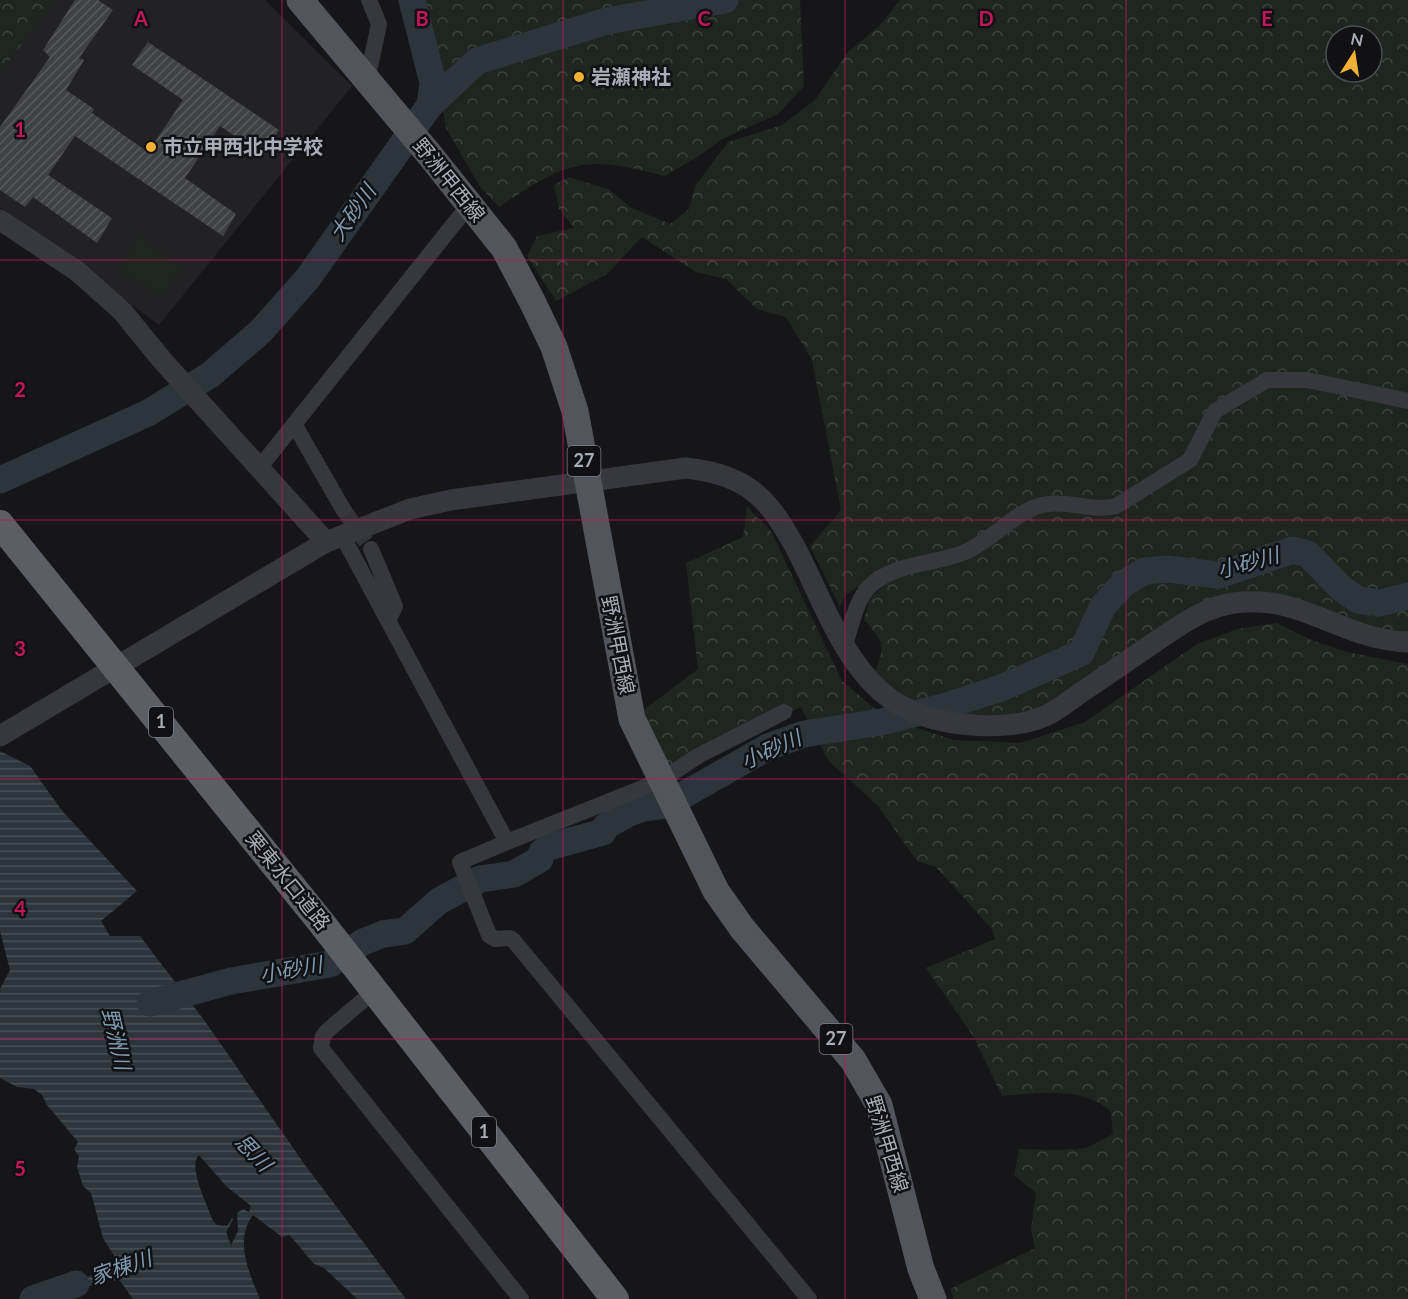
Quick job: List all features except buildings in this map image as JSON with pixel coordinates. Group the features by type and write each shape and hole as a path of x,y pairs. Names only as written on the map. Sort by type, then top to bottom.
{"highway":[{"name":"栗東水口道路","path":"0,524 320,921 615,1299"}],"main road":[{"name":"野洲甲西線","path":"300,0 429,154 504,249 554,347 576,411 587,482 632,719 716,891 742,928 853,1060 879,1106 921,1269 933,1299"}],"street":[{"path":"367,81 379,24 369,0"},
{"path":"260,467 470,205"},
{"path":"0,220 77,272 122,311 162,360 260,467 334,538 388,621 507,842"},
{"path":"845,645 864,594 883,577 912,565 965,552 1034,507 1049,504 1107,508 1116,506 1190,460 1215,411 1260,383 1279,379 1306,380 1408,401"},
{"path":"294,424 343,509"},
{"path":"0,736 334,538 410,509 451,500 686,468 716,472 750,489 767,504 781,523 845,645 865,677 891,699 912,711 947,723 977,726 1015,723 1045,716 1196,615 1233,603 1257,601 1286,603 1361,635 1408,642"},
{"path":"371,549 395,606 388,621"},
{"path":"784,712 698,756 668,796 507,842 460,862 489,934 495,939 510,938 514,941 808,1299"},
{"path":"374,992 327,1030 323,1036 321,1048 520,1299"}],"shaded area":[{"name":"市立甲西北中学校","path":"0,0 265,0 352,86 159,325 0,207"}],"green space":[{"path":"0,0 55,0 0,73"},
{"path":"424,0 800,0 804,86 778,114 722,139 699,156 664,176 614,165 577,166 542,180 499,207 480,187 446,128"},
{"path":"900,0 1408,0 1408,634 1373,630 1259,594 1066,696 1028,712 985,719 945,715 909,699 874,673 880,657 881,645 876,633 864,620 870,598 887,583 874,577 845,595 840,607 810,546 841,510 812,360 786,317 757,309 726,279 696,272 642,237 607,274 556,301 527,256 537,236 574,228 559,209 554,185 569,177 608,189 632,208 670,224 689,209 695,186 728,142 782,125 815,100 847,53 880,25"},
{"path":"139,236 182,269 162,298 118,270"},
{"path":"747,507 771,531 842,681 886,718 954,740 1020,743 1085,722 1197,644 1237,629 1277,623 1311,640 1347,652 1408,664 1408,1299 953,1299 950,1289 1035,1248 1031,1229 1036,1193 1014,1175 1019,1149 1086,1148 1113,1134 1111,1112 1088,1098 1074,1095 1045,1093 1002,1096 973,1036 926,968 995,939 991,928 936,867 917,861 878,806 828,760 801,707 670,768 641,712 698,669 686,563 743,537"}],"water":[{"path":"0,751 30,766 63,812 137,891 101,921 110,936 140,936 204,1020 305,1165 406,1299 357,1299 324,1268 314,1264 289,1235 282,1237 253,1215 247,1225 244,1246 248,1268 260,1299 133,1299 120,1281 107,1280 51,1299 43,1299 41,1294 110,1269 118,1262 103,1238 91,1193 83,1186 77,1167 79,1156 74,1149 78,1142 47,1105 42,1095 34,1089 17,1087 0,1078 0,989 10,970 0,931","holes":["199,1155 226,1186 251,1206 249,1212 243,1209 237,1213 238,1231 231,1245 226,1232 233,1220 232,1218 227,1226 217,1225 213,1221 195,1168"]}],"waterway":[{"path":"412,0 433,83 430,105"},
{"name":"大砂川","path":"0,480 148,413 210,375 260,332 308,278 430,105 477,61 607,21 725,0"},
{"name":"小砂川","path":"150,1003 231,981 330,964 363,942 383,934 405,931 439,901 480,879 514,874 540,859 542,852 549,847 603,832 606,826 629,813 643,808 666,805 768,747 804,734 881,722 943,707 1001,688 1081,653 1103,606 1124,583 1145,571 1167,569 1219,575 1293,550 1308,554 1341,588 1358,600 1380,603 1408,596"},
{"name":"家棟川","path":"33,1299 76,1284"}],"tunnel":[{"path":"343,509 371,549"}],"place":[{"name":"岩瀬神社","path":"579,77"},
{"name":"市立甲西北中学校","path":"151,147"}],"water label":[{"name":"野洲川","path":"116,1039"},
{"name":"思川","path":"253,1153"}]}
